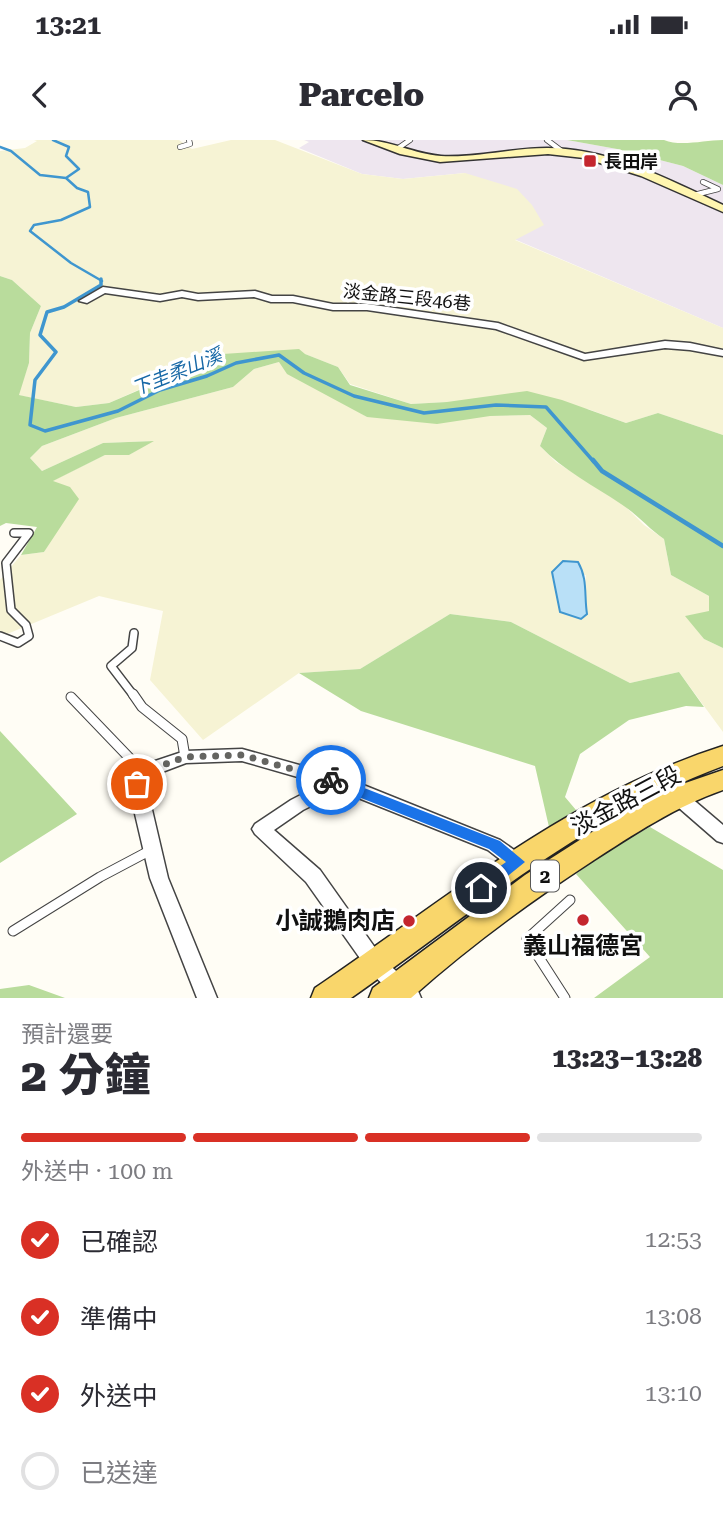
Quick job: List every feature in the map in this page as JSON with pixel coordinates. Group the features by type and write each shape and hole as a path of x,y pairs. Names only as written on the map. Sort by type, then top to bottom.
{"main road":[{"name":"淡金路三段","path":"326,998 376,965 517,862 602,810 664,776 723,756"},
{"name":"淡金路三段","path":"398,995 438,955 535,883 624,826 677,796 723,780"}],"street":[{"path":"368,140 423,157 456,159 523,152 563,152 635,169 723,209"},
{"name":"淡金路三段46巷","path":"84,301 103,290 160,298 182,294 198,297 255,294 271,299 303,300 333,307 367,307 498,326 584,357 599,358 654,345 689,346 723,353"},
{"path":"207,998 159,878 137,784 144,772 185,757 242,755 340,783 494,845 517,862"},
{"path":"340,783 297,804 261,829 313,876 398,995"},
{"path":"677,796 723,836"}],"lane":[{"path":"180,147 190,144 189,140"},
{"path":"397,149 410,140"},
{"path":"547,140 563,152"},
{"path":"694,195 718,189 703,182"},
{"path":"0,636 18,643 29,636 26,625 11,610 6,563 29,533 14,533"},
{"path":"134,633 132,648 111,666 142,707 182,738 185,757"},
{"path":"71,697 144,772"},
{"path":"13,931 100,877 152,850"},
{"path":"565,998 527,939 570,900"}],"shaded area":[{"path":"34,140 179,140 192,149 231,140 275,140 362,174 403,179 465,173 517,189 532,205 544,225 515,240 723,328 723,435 658,413 626,423 588,409 447,402 411,404 350,384 338,367 305,354 165,378 109,403 76,407 18,395 29,363 30,333 41,306 12,280 0,276 0,151 25,148 37,141"},
{"path":"304,140 567,140 617,149 683,166 723,185 723,328 514,239 465,173 403,179 362,174 299,148 309,142"},
{"path":"279,362 367,417 530,415 547,428 540,446 556,462 624,505 644,525 664,539 671,575 709,596 710,612 686,616 704,639 723,648 723,732 679,672 630,683 511,622 450,614 360,669 299,673 203,740 150,680 163,611 99,596 0,637 0,580 21,555 44,552 53,536 52,481 105,455 129,455 152,441 103,443 42,471 30,458 42,446 116,418 233,387 254,369","holes":["552,572 586,575 584,596 587,614"]}],"green space":[{"path":"567,140 664,140 685,143 723,140 723,185 683,166 617,149"},
{"path":"0,276 12,280 41,306 30,333 29,363 19,395 76,407 109,403 223,354 299,349 338,367 350,385 411,404 527,391 562,400 626,423 658,413 723,435 723,648 704,639 685,616 709,611 709,596 671,575 664,539 627,508 549,455 540,446 547,428 530,415 490,416 437,424 367,417 287,374 279,362 254,369 233,387 116,418 42,446 30,458 42,471 103,443 154,441 129,455 105,455 53,481 70,487 79,499 44,552 21,555 37,527 6,523 0,526"},
{"path":"450,614 511,622 630,683 679,672 704,707 686,706 629,720 580,754 565,797 576,810 549,827 535,766 361,711 299,673 360,669"},
{"path":"0,731 77,814 0,863"},
{"path":"650,827 723,870 723,998 594,998 650,957 576,874 614,846"},
{"path":"29,985 65,998 0,998 0,989"}],"water":[{"path":"563,561 578,562 583,575 587,614 581,619 560,612 552,572"}],"waterway":[{"name":"下圭柔山溪","path":"53,140 69,147 66,156 79,169 66,178"},
{"path":"0,147 11,151 40,175 66,178"},
{"name":"下圭柔山溪","path":"66,178 77,188 88,192 90,207 61,220 34,225 30,231 71,263 101,280"},
{"name":"下圭柔山溪","path":"101,280 101,285 64,307 47,312 40,335 56,352 35,380 30,425 45,431 118,411 160,390 207,376 236,363 279,355 304,373 354,396 424,413 496,405 546,407 594,462"},
{"name":"下圭柔山溪","path":"593,460 602,471 723,546"}],"way so far":[{"path":"137,784 144,772 185,757 242,755 331,780"}],"place":[{"name":"長田岸","path":"590,161"},
{"name":"義山福德宮","path":"583,920"},
{"name":"小誠鵝肉店","path":"409,921"}],"route":[{"path":"331,780 494,845 517,862 481,888"}]}
